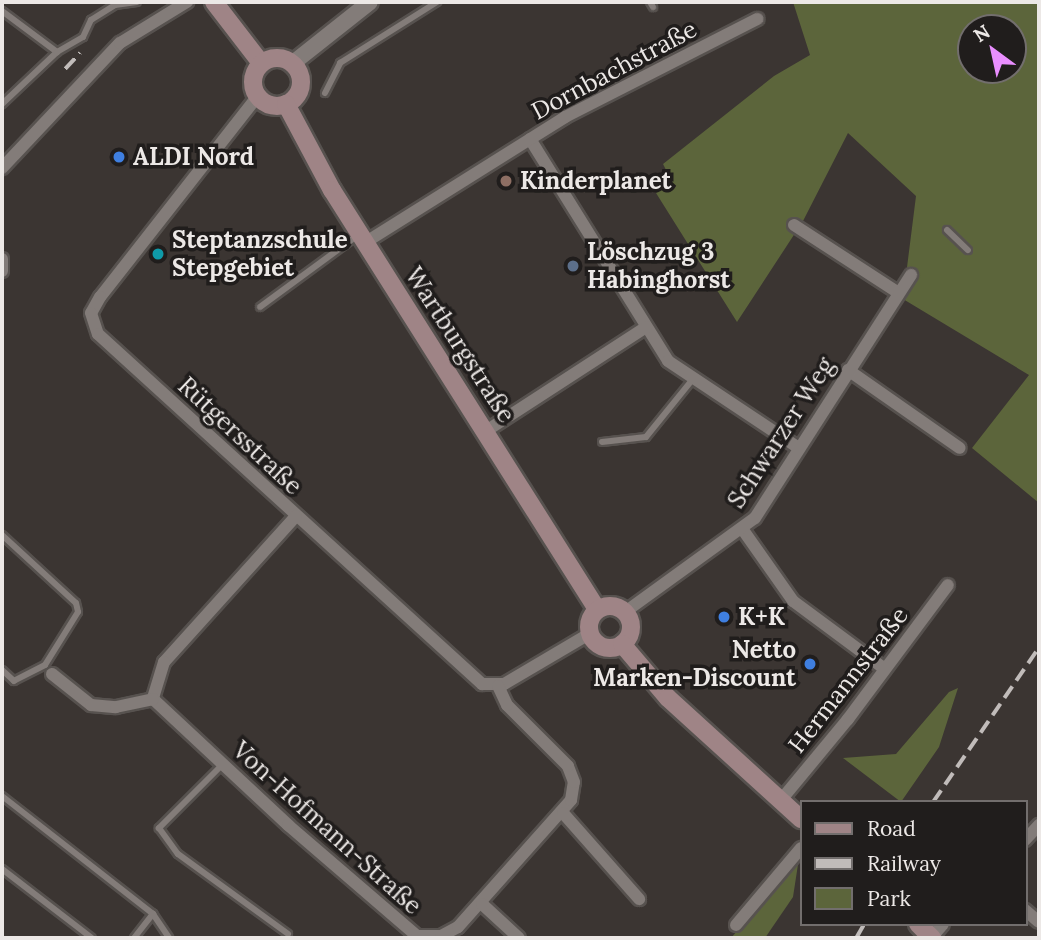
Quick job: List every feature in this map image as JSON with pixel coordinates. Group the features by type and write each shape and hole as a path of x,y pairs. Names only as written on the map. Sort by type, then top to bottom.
{"main road":[{"path":"214,2 261,63"},
{"path":"277,57 293,63 301,86 286,104 270,106 257,97 252,79 261,63 277,57"},
{"name":"Wartburgstraße","path":"286,104 305,145 597,610"},
{"path":"614,605 625,612 631,631 622,644 603,647 589,634 589,621 597,610 614,605"},
{"path":"622,644 668,698 800,818"}],"street":[{"path":"2,167 120,43 187,2"},
{"path":"293,63 370,2"},
{"name":"Dornbachstraße","path":"363,238 627,83 757,19"},
{"name":"Rütgersstraße","path":"257,97 91,313 99,334 482,684 498,686"},
{"name":"Dornbachstraße","path":"530,139 668,361 799,448"},
{"path":"794,225 898,292"},
{"path":"2,259 2,271"},
{"name":"Schwarzer Weg","path":"625,612 642,596 743,530 911,275"},
{"path":"486,431 646,327"},
{"path":"848,370 960,448"},
{"path":"48,670 91,705 116,707 153,699 164,662 296,516"},
{"path":"743,530 793,601 885,668"},
{"name":"Hermannstraße","path":"781,800 948,585"},
{"path":"498,686 589,634"},
{"name":"Von-Hofmann-Straße","path":"153,699 410,932 425,938 450,933 482,904 563,813 574,789 568,766 507,705 498,686"},
{"path":"563,813 639,899"},
{"path":"736,925 800,849"},
{"path":"482,904 519,938"}],"lane":[{"path":"2,104 57,52 83,37 91,20 116,5 137,2"},
{"path":"325,93 340,62 437,2"},
{"path":"2,11 57,52"},
{"path":"947,230 968,250"},
{"path":"260,307 363,238"},
{"path":"602,442 646,437 693,379"},
{"path":"2,535 76,603 78,612 48,670 15,681 2,670"},
{"path":"223,764 159,828 178,854 288,934"},
{"path":"2,796 153,914 169,938"},
{"path":"2,869 92,938"},
{"path":"134,938 153,914"}],"green space":[{"path":"793,2 1039,2 1039,503 972,448 1029,375 903,299 916,196 848,133 803,221 737,322 656,193 672,182 663,164 774,76 810,55"},
{"path":"958,688 939,747 902,800 898,800 843,758 896,754 949,692"},
{"path":"799,858 793,897 765,938 731,938"}],"railway":[{"path":"65,69 80,53"},
{"path":"934,800 1039,647"},
{"path":"856,938 863,926"}],"place":[{"name":"ALDI Nord","path":"119,157"},
{"name":"Kinderplanet","path":"506,181"},
{"name":"Steptanzschule Stepgebiet","path":"158,254"},
{"name":"Löschzug 3 Habinghorst","path":"573,266"},
{"name":"K+K","path":"724,617"},
{"name":"Netto Marken-Discount","path":"810,664"}]}
